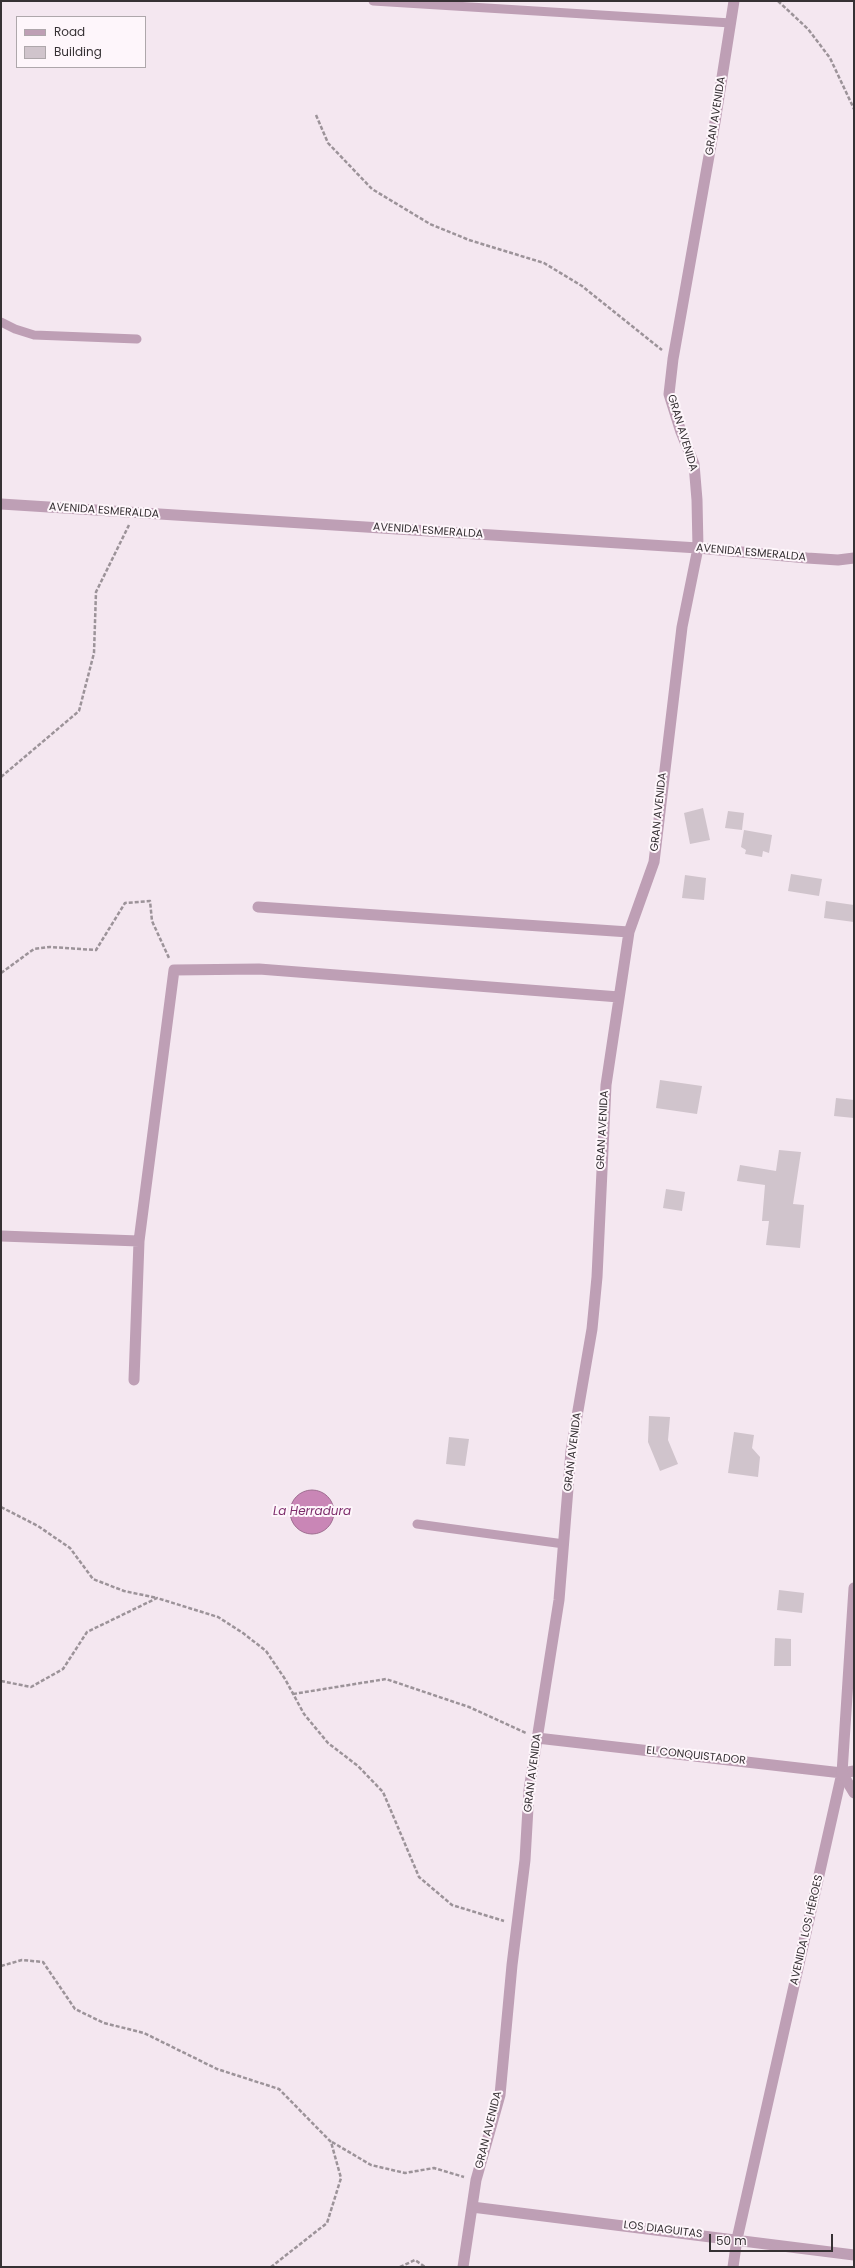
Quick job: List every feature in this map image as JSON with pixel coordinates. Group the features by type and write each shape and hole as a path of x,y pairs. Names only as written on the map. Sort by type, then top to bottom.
{"street":[{"name":"GRAN AVENIDA","path":"463,2267 476,2180 500,2095 525,1860 529,1790 559,1600 571,1451 592,1329 598,1277 606,1085 629,932 654,862 682,627 698,548 694,464 680,432 669,394 673,359 715,122 734,1"},
{"name":"AVENIDA ESMERALDA","path":"1,504 698,548 815,559 838,560 854,558"},
{"path":"258,907 629,932"},
{"path":"134,1380 139,1241 174,970 259,969 619,997"},
{"path":"1,1236 139,1241"},
{"name":"AVENIDA LOS HÉROES","path":"733,2267 737,2239 842,1773 854,1588"},
{"name":"EL CONQUISTADOR","path":"537,1738 842,1773 854,1771"},
{"path":"842,1773 854,1793"},
{"name":"LOS DIAGUITAS","path":"472,2207 737,2239 854,2255"}],"lane":[{"path":"373,1 731,24"},
{"path":"1,322 15,330 34,335 137,338"},
{"path":"417,1524 564,1544"}],"path":[{"path":"778,1 808,29 830,58 854,109"},
{"path":"316,115 328,143 372,189 430,224 469,240 544,263 582,286 673,359"},
{"path":"1,777 28,752 79,711 94,653 96,592 130,524 126,513"},
{"path":"1,973 34,949 50,947 96,950 125,903 150,901 152,921 174,970"},
{"path":"1,1507 38,1526 70,1548 93,1579 124,1592 157,1598 218,1617 243,1633 266,1651 304,1714 328,1743 358,1766 383,1792 419,1877 452,1905 517,1925"},
{"path":"1,1681 31,1687 63,1669 87,1632 157,1598"},
{"path":"293,1694 386,1679 469,1707 537,1738"},
{"path":"1,1966 22,1960 42,1962 75,2009 104,2023 144,2033 217,2069 279,2089 331,2142 371,2165 405,2173 434,2168 476,2180"},
{"path":"272,2267 327,2223 341,2178 331,2142"},
{"path":"400,2267 415,2260 425,2267"}],"water":[{"name":"La Herradura","path":"312,1490 324,1494 330,1500 334,1512 330,1524 324,1530 312,1534 300,1530 294,1524 290,1512 294,1500 300,1494"}],"building":[{"path":"703,808 710,840 690,844 684,813"},
{"path":"728,811 744,813 742,830 725,828"},
{"path":"744,830 772,835 769,853 763,851 762,857 745,854 746,850 741,847"},
{"path":"791,874 822,879 819,896 788,891"},
{"path":"685,875 706,878 704,900 682,898"},
{"path":"826,901 854,905 854,922 824,918"},
{"path":"660,1080 702,1086 697,1114 656,1108"},
{"path":"836,1098 854,1100 854,1118 834,1116"},
{"path":"779,1150 801,1152 793,1204 804,1205 800,1248 766,1245 769,1221 762,1221 765,1185 737,1181 740,1165 776,1171"},
{"path":"666,1189 685,1192 682,1211 663,1208"},
{"path":"649,1416 670,1417 668,1440 678,1464 660,1471 648,1442"},
{"path":"734,1432 754,1435 752,1448 760,1457 758,1477 728,1473"},
{"path":"449,1437 469,1439 465,1466 446,1464"},
{"path":"779,1590 804,1593 802,1613 777,1610"},
{"path":"775,1638 791,1639 791,1666 774,1666"}]}
